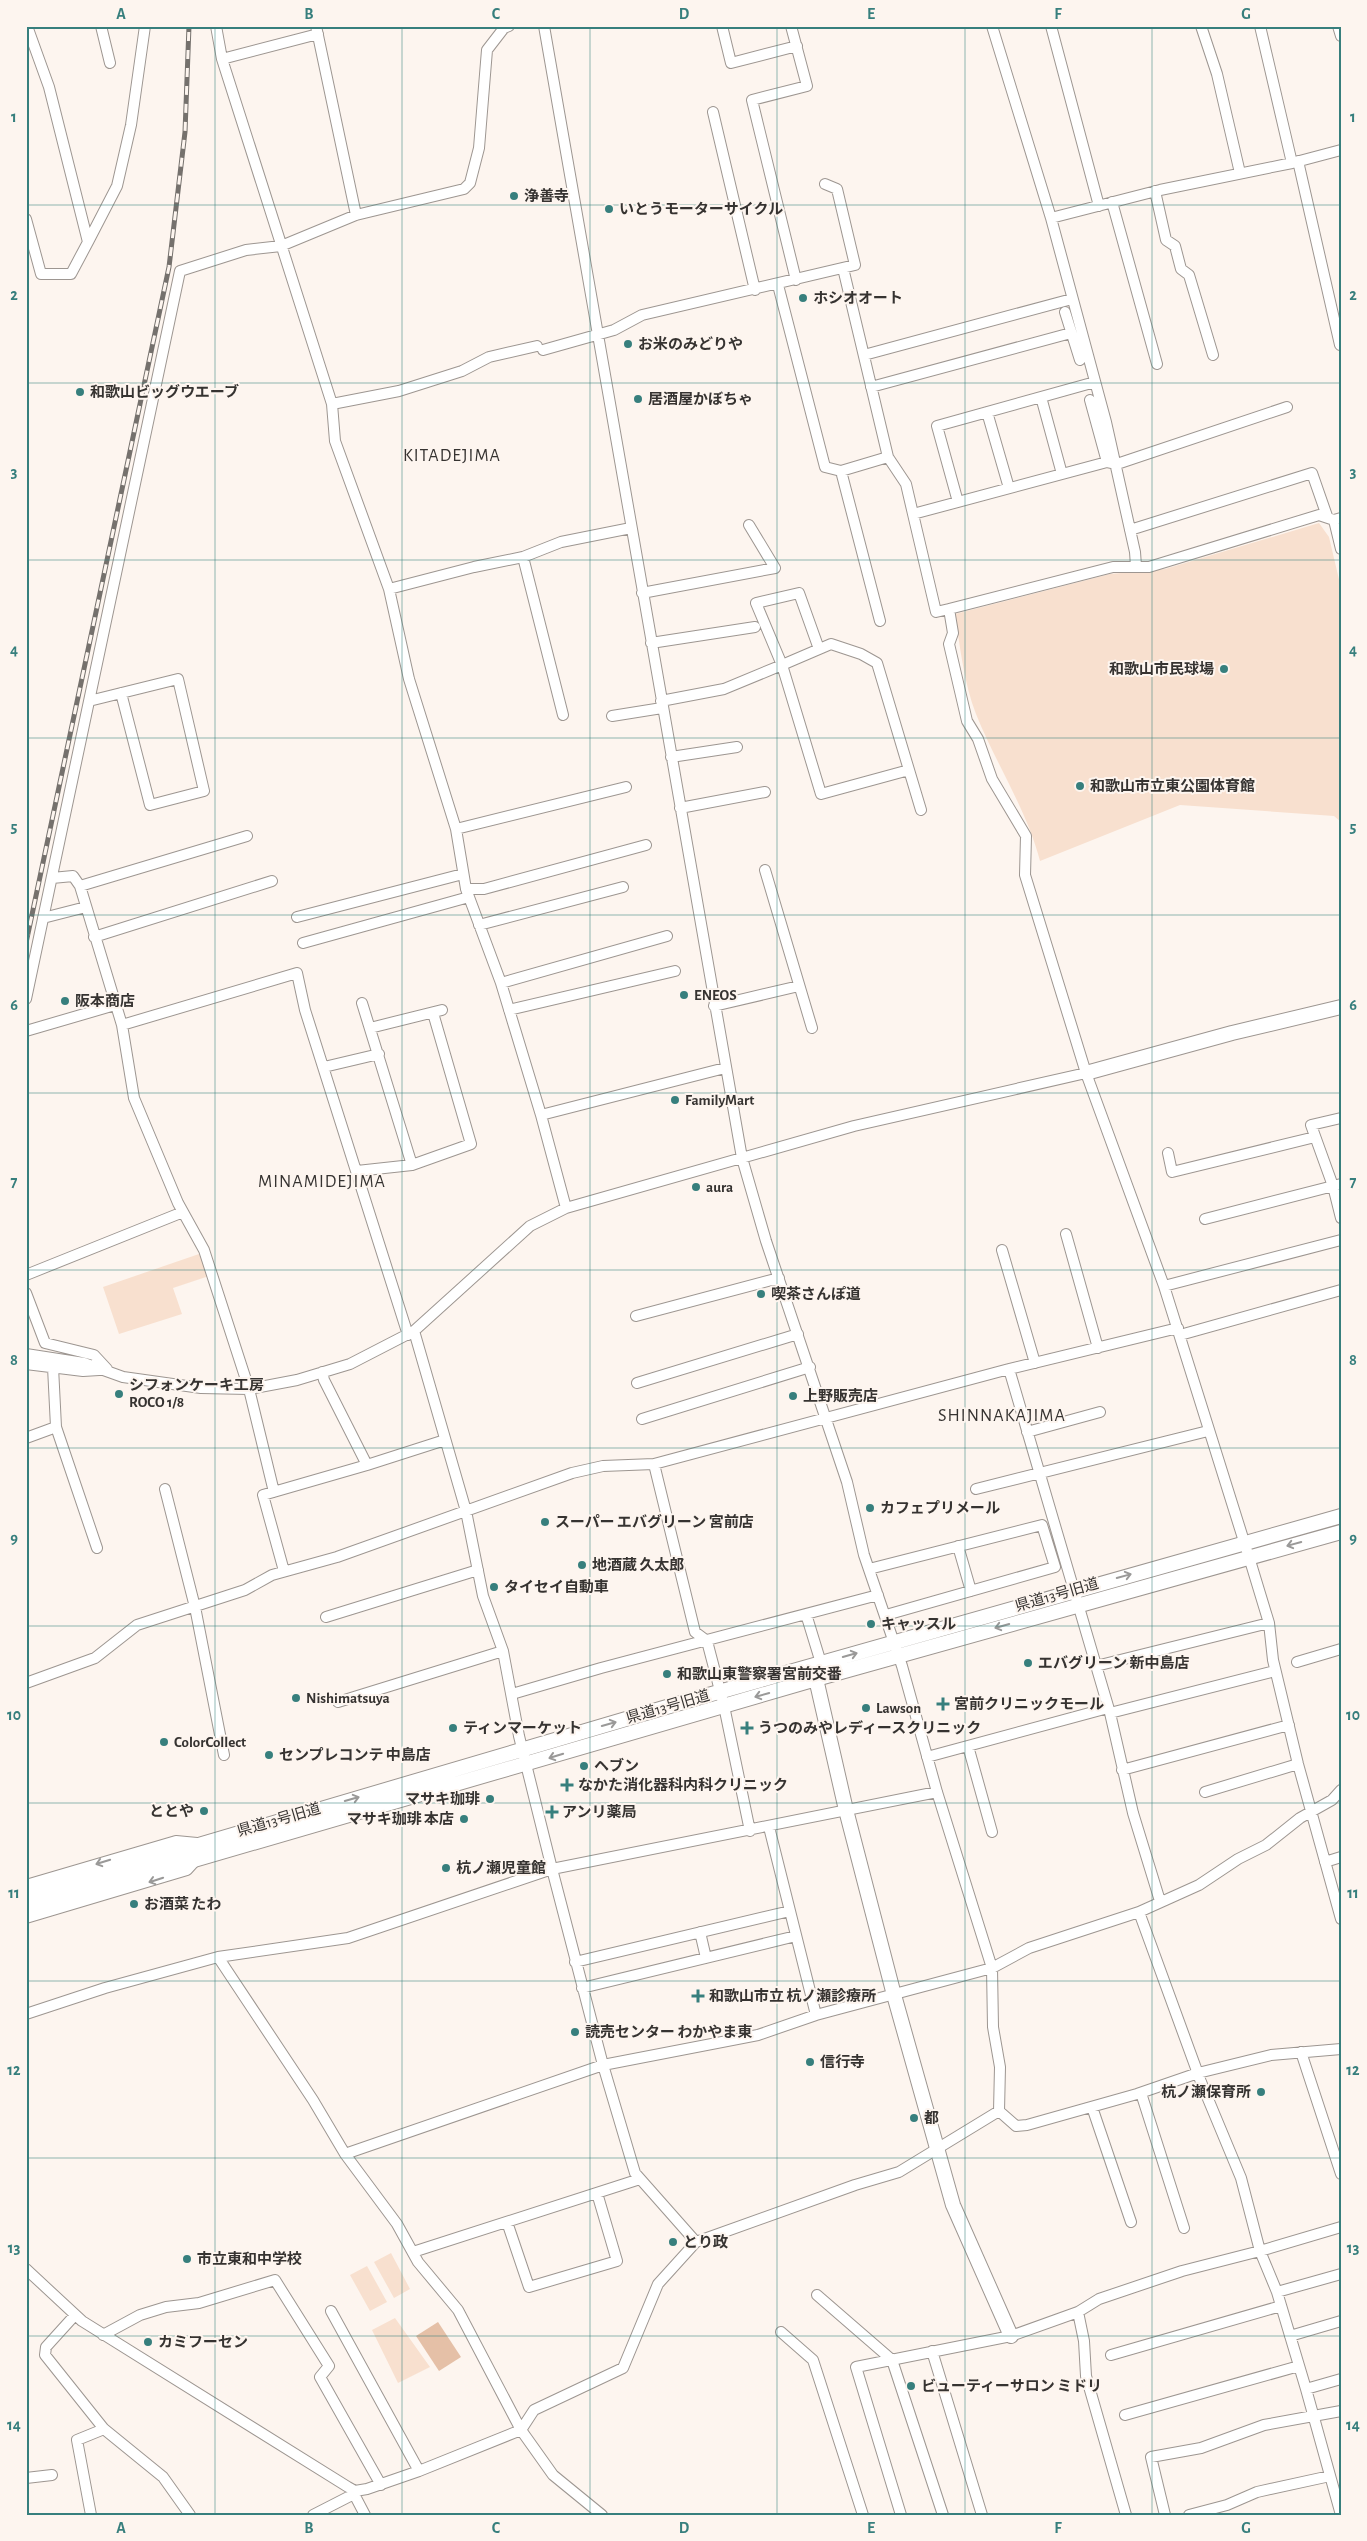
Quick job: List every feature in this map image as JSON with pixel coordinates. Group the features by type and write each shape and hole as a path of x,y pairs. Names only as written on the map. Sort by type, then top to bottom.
{"street":[{"path":"27,26 49,87 88,242"},
{"path":"101,26 110,63"},
{"path":"26,219 41,274 72,274 117,186 131,125 145,26"},
{"path":"216,26 222,59 332,404 336,441 389,589 409,679 456,829 467,893 501,984 541,1115 566,1208"},
{"path":"26,999 180,271 246,250 281,246 356,215 464,189 470,183 479,148 487,50 504,28 509,26"},
{"path":"544,26 742,1158 779,1278 847,1482 869,1569 897,1649 937,1792 992,1968 993,2027 1000,2067 999,2111 1016,2126 1027,2126 1142,2093 1198,2074 1272,2055 1341,2049"},
{"path":"722,26 731,63 796,46"},
{"path":"791,26 807,86 752,100 796,280"},
{"path":"992,26 1051,218 1095,382 1112,463 1135,552 1136,566"},
{"path":"1051,26 1100,206"},
{"path":"1201,26 1216,74 1240,174"},
{"path":"1260,26 1340,344"},
{"path":"1338,26 1341,36"},
{"path":"222,59 317,30 356,215"},
{"path":"713,112 754,290"},
{"path":"1051,218 1155,191 1295,162 1341,150"},
{"path":"332,404 399,391 462,371 489,357 540,348 614,330 642,315 796,280 855,264 837,189 825,184"},
{"path":"1155,191 1166,240 1175,246 1181,269 1190,275 1213,355"},
{"path":"1112,202 1157,364"},
{"path":"843,268 888,457 906,484 936,612 1113,567 1149,567 1319,515 1334,518"},
{"path":"778,284 825,467 841,471 888,457"},
{"path":"864,355 1072,299"},
{"path":"1065,312 1080,360"},
{"path":"872,387 1071,333"},
{"path":"958,502 937,426 1095,382"},
{"path":"1041,398 1062,474"},
{"path":"1090,400 1112,463"},
{"path":"913,514 1062,474 1112,463 1287,407"},
{"path":"987,412 1009,488"},
{"path":"841,471 880,620"},
{"path":"1130,530 1312,473 1334,518 1341,549"},
{"path":"642,593 775,568 749,525"},
{"path":"389,589 474,567 523,557 561,542 631,528"},
{"path":"523,557 562,715"},
{"path":"819,649 799,593 756,602 782,664 821,794 909,770"},
{"path":"949,609 952,633 949,644 967,720 978,739 992,779 1026,836 1025,875 1086,1073 1164,1286 1208,1431 1247,1550 1268,1623 1275,1671 1298,1764 1341,1919"},
{"path":"651,643 755,628"},
{"path":"612,716 724,689 831,644 861,654 877,663 921,810"},
{"path":"89,700 178,679 204,791 150,805 121,693"},
{"path":"671,757 737,747"},
{"path":"456,829 626,787"},
{"path":"680,808 765,792"},
{"path":"80,886 247,836"},
{"path":"304,942 467,893 646,845"},
{"path":"765,870 812,1028"},
{"path":"296,917 463,874"},
{"path":"52,878 73,876 80,886 122,1025 134,1098 183,1212 204,1250 249,1389 274,1492"},
{"path":"94,937 272,881"},
{"path":"479,925 623,887"},
{"path":"43,918 86,907"},
{"path":"501,984 667,936"},
{"path":"509,1010 675,972"},
{"path":"122,1025 298,973 305,1010 411,1333 466,1511 483,1596 503,1651 522,1750 575,1962 635,2173 696,2242"},
{"path":"714,1006 799,986"},
{"path":"362,1003 412,1165"},
{"path":"26,1031 115,1005"},
{"path":"26,1354 84,1362 123,1377 201,1388 249,1389 296,1380 350,1364 411,1333 530,1226 566,1208 854,1126 1086,1073 1232,1033 1341,1006"},
{"path":"357,1171 412,1165 471,1144 437,1011 370,1028"},
{"path":"324,1067 378,1054"},
{"path":"541,1115 725,1068"},
{"path":"1341,1118 1311,1125 1337,1185 1341,1218"},
{"path":"1168,1153 1172,1172 1315,1137"},
{"path":"1205,1219 1337,1185"},
{"path":"26,1275 183,1212"},
{"path":"1066,1234 1098,1348"},
{"path":"1164,1286 1341,1240"},
{"path":"1002,1250 1035,1363"},
{"path":"636,1316 779,1278"},
{"path":"26,1683 95,1658 137,1625 246,1590 272,1575 337,1557 572,1473 603,1466 654,1464 1009,1369 1098,1348 1179,1332 1341,1290"},
{"path":"26,1293 45,1343 94,1355 108,1370"},
{"path":"636,1383 798,1334"},
{"path":"26,1364 83,1371 108,1370"},
{"path":"53,1367 56,1427 97,1548"},
{"path":"642,1419 810,1367"},
{"path":"1009,1369 1109,1711 1122,1770 1160,1901"},
{"path":"322,1372 324,1380 368,1466"},
{"path":"1027,1432 1100,1412"},
{"path":"26,1438 56,1427"},
{"path":"976,1489 1208,1431"},
{"path":"284,1571 264,1495 368,1466 445,1440"},
{"path":"654,1464 695,1632 707,1641 724,1706 750,1831"},
{"path":"165,1488 195,1607 224,1755"},
{"name":"県道13号旧道","path":"26,1908 172,1859 201,1844 720,1691 1078,1604 1247,1550 1341,1516"},
{"path":"869,1569 1042,1525 1055,1567 886,1615"},
{"name":"県道13号旧道","path":"897,1649 1074,1590 1247,1550 1341,1532"},
{"path":"958,1546 971,1591"},
{"path":"326,1616 478,1570"},
{"path":"512,1694 878,1594"},
{"path":"806,1614 846,1810 894,1995 939,2149 953,2205 1011,2336"},
{"path":"1096,1666 1268,1623"},
{"path":"1297,1662 1341,1648"},
{"path":"338,1702 503,1651"},
{"name":"県道13号旧道","path":"26,1896 172,1859 197,1858 526,1765 724,1706 816,1669"},
{"path":"927,1757 1275,1671"},
{"path":"1122,1770 1289,1725"},
{"path":"968,1746 992,1832"},
{"path":"1205,1792 1298,1764"},
{"path":"345,2154 603,2065 758,2035 816,2015 992,1968 1029,1948 1139,1912 1198,1885 1238,1859 1266,1845 1300,1818 1313,1813 1332,1800 1341,1790"},
{"path":"26,2014 105,1988 218,1957 348,1938 552,1869 750,1831 937,1792"},
{"path":"769,1827 816,2015"},
{"path":"26,1885 176,1841 201,1844"},
{"path":"1325,1862 1341,1857"},
{"path":"26,1918 187,1870 197,1858"},
{"path":"575,1962 790,1911"},
{"path":"1139,1912 1198,2074 1241,2178 1260,2251 1277,2292 1341,2515"},
{"path":"700,1932 706,1958"},
{"path":"582,1988 796,1936"},
{"path":"218,1957 313,2100 345,2154 396,2224 413,2252 458,2310 521,2430 553,2475 602,2515"},
{"path":"1301,2052 1341,2174"},
{"path":"1142,2093 1184,2228"},
{"path":"1092,2107 1131,2222"},
{"path":"313,2515 354,2492 381,2485 419,2471 521,2430 534,2410 623,2368 658,2284 696,2242 855,2185 899,2172 999,2111"},
{"path":"413,2252 640,2179"},
{"path":"507,2222 529,2287 617,2261 597,2193"},
{"path":"901,2515 856,2367 1011,2336 1078,2312 1099,2299 1173,2274 1341,2227"},
{"path":"26,2269 75,2315 103,2335 354,2492 365,2515"},
{"path":"1277,2292 1341,2274"},
{"path":"103,2335 140,2315 166,2307 199,2303 274,2280 329,2366 320,2377 381,2485"},
{"path":"817,2295 892,2360 943,2515"},
{"path":"1111,2355 1281,2306"},
{"path":"331,2311 419,2471"},
{"path":"1078,2312 1084,2341 1086,2376 1126,2515"},
{"path":"75,2315 46,2347 45,2355 104,2429 163,2477 190,2515"},
{"path":"1290,2336 1341,2321"},
{"path":"781,2332 813,2360 863,2515"},
{"path":"932,2351 982,2515"},
{"path":"1125,2415 1299,2366"},
{"path":"1306,2389 1341,2379"},
{"path":"1165,2515 1151,2457 1201,2448 1264,2425 1341,2411"},
{"path":"91,2515 77,2440 104,2429"},
{"path":"26,2478 52,2475"},
{"path":"1189,2515 1227,2505 1257,2492 1330,2476"}],"shaded area":[{"path":"1319,523 1329,537 1341,588 1341,822 1334,816 1180,805 1040,861 1019,805 976,714 968,690 955,614 1110,574 1165,569"},
{"path":"199,1254 209,1276 173,1288 182,1314 119,1334 103,1287"},
{"path":"391,2253 410,2289 394,2298 374,2262"},
{"path":"367,2266 387,2302 370,2311 350,2275"},
{"path":"395,2318 430,2367 398,2383 372,2330"},
{"path":"438,2322 461,2357 439,2371 416,2336"}],"railway":[{"path":"26,943 169,267 185,132 189,26"}],"place":[{"name":"浄善寺","path":"514,196"},
{"name":"いとうモーターサイクル","path":"609,209"},
{"name":"ホシオオート","path":"803,298"},
{"name":"お米のみどりや","path":"628,344"},
{"name":"和歌山ビッグウエーブ","path":"80,392"},
{"name":"居酒屋かぼちゃ","path":"638,399"},
{"name":"和歌山市民球場","path":"1224,669"},
{"name":"和歌山市立東公園体育館","path":"1080,786"},
{"name":"ENEOS","path":"684,995"},
{"name":"阪本商店","path":"65,1001"},
{"name":"FamilyMart","path":"675,1100"},
{"name":"aura","path":"696,1187"},
{"name":"喫茶さんぽ道","path":"761,1294"},
{"name":"シフォンケーキ工房 ROCO 1/8","path":"119,1394"},
{"name":"上野販売店","path":"793,1396"},
{"name":"カフェプリメール","path":"870,1508"},
{"name":"スーパー エバグリーン 宮前店","path":"545,1522"},
{"name":"地酒蔵 久太郎","path":"582,1565"},
{"name":"タイセイ自動車","path":"494,1587"},
{"name":"キャッスル","path":"871,1624"},
{"name":"エバグリーン 新中島店","path":"1028,1663"},
{"name":"和歌山東警察署宮前交番","path":"667,1674"},
{"name":"Nishimatsuya","path":"296,1698"},
{"name":"宮前クリニックモール","path":"943,1704"},
{"name":"Lawson","path":"866,1708"},
{"name":"ティンマーケット","path":"453,1728"},
{"name":"うつのみやレディースクリニック","path":"747,1728"},
{"name":"ColorCollect","path":"164,1742"},
{"name":"センプレコンテ 中島店","path":"269,1755"},
{"name":"ヘブン","path":"584,1766"},
{"name":"なかた消化器科内科クリニック","path":"567,1785"},
{"name":"マサキ珈琲","path":"490,1799"},
{"name":"ととや","path":"204,1811"},
{"name":"アンリ薬局","path":"552,1812"},
{"name":"マサキ珈琲 本店","path":"464,1819"},
{"name":"杭ノ瀬児童館","path":"446,1868"},
{"name":"お酒菜 たわ","path":"134,1904"},
{"name":"和歌山市立 杭ノ瀬診療所","path":"698,1996"},
{"name":"読売センター わかやま東","path":"575,2032"},
{"name":"信行寺","path":"810,2062"},
{"name":"杭ノ瀬保育所","path":"1261,2092"},
{"name":"都","path":"914,2118"},
{"name":"とり政","path":"673,2242"},
{"name":"市立東和中学校","path":"187,2259"},
{"name":"カミフーセン","path":"148,2342"},
{"name":"ビューティーサロン ミドリ","path":"911,2386"}],"district":[{"name":"KITADEJIMA","path":"452,456"},
{"name":"MINAMIDEJIMA","path":"322,1182"},
{"name":"SHINNAKAJIMA","path":"1002,1416"}]}
